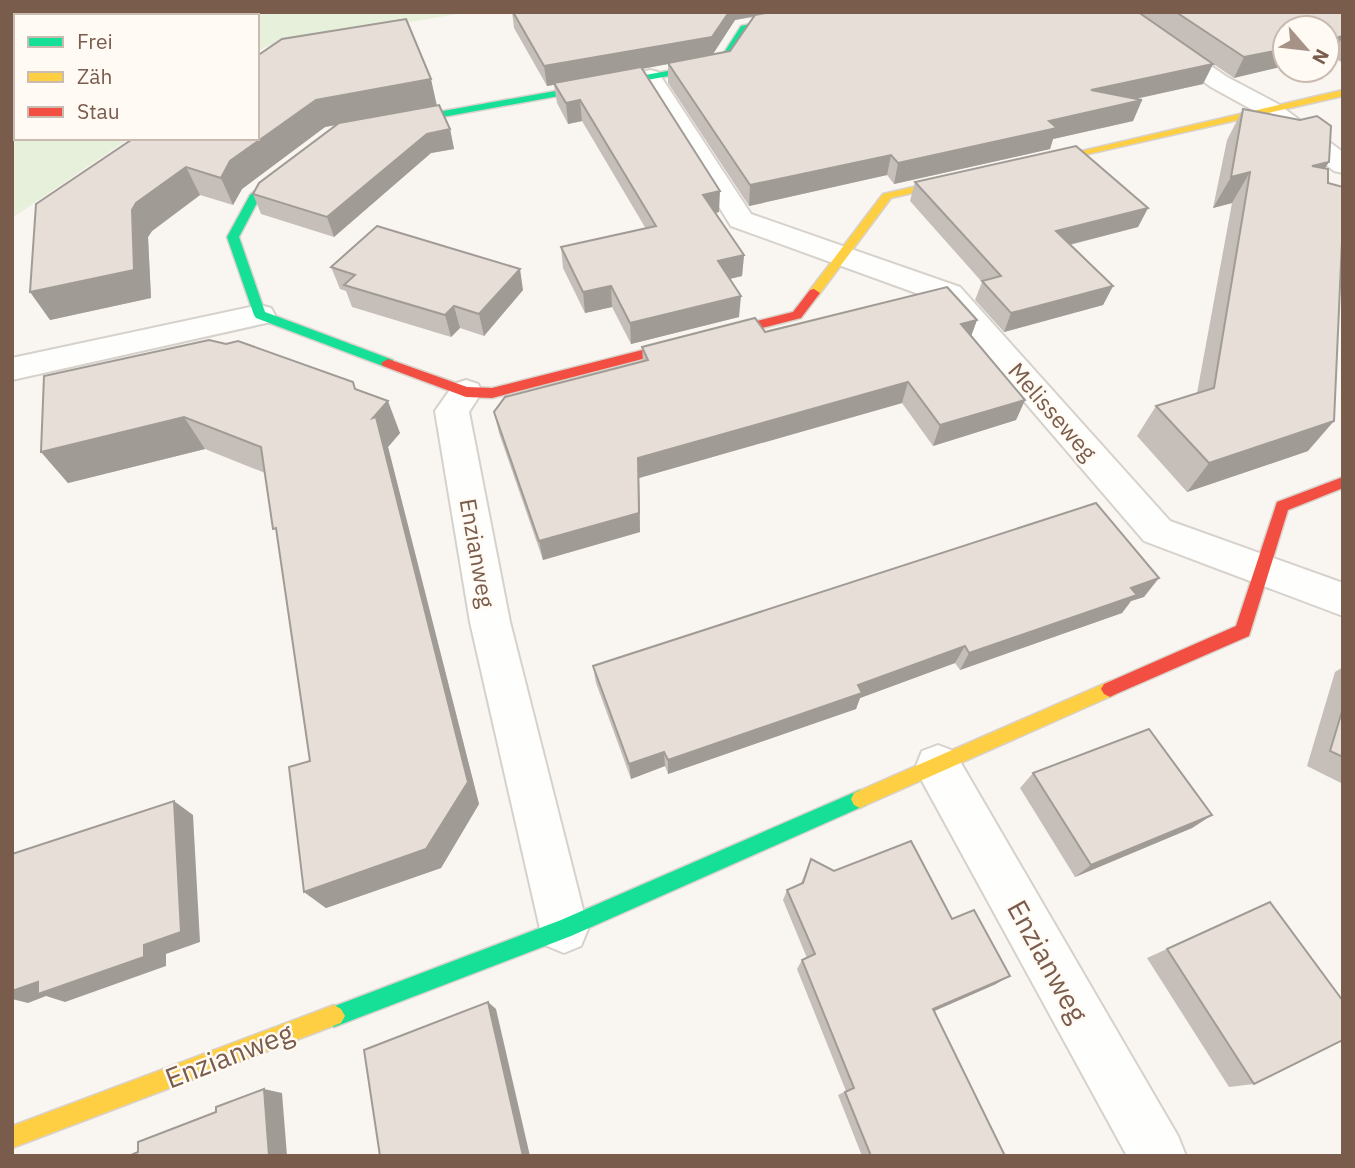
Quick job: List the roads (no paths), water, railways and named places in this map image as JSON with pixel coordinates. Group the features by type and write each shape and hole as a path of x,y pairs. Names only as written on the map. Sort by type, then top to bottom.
{"street":[{"path":"374,127 722,64 744,28 821,12"},
{"path":"1118,12 1219,82 1269,108 1343,165"},
{"name":"Melisseweg","path":"650,76 741,220 949,294 1157,531 1262,570"},
{"path":"1019,166 1343,93"},
{"path":"260,315 233,237 254,197 302,158"},
{"path":"12,369 260,315 466,392 492,393 797,315 887,196 984,174"},
{"name":"Enzianweg","path":"466,392 452,411 488,609 564,929"},
{"name":"Enzianweg","path":"12,1137 564,929 1243,631 1282,506 1343,482"},
{"path":"1262,570 1343,600"},
{"name":"Enzianweg","path":"938,766 1158,1156"}]}
